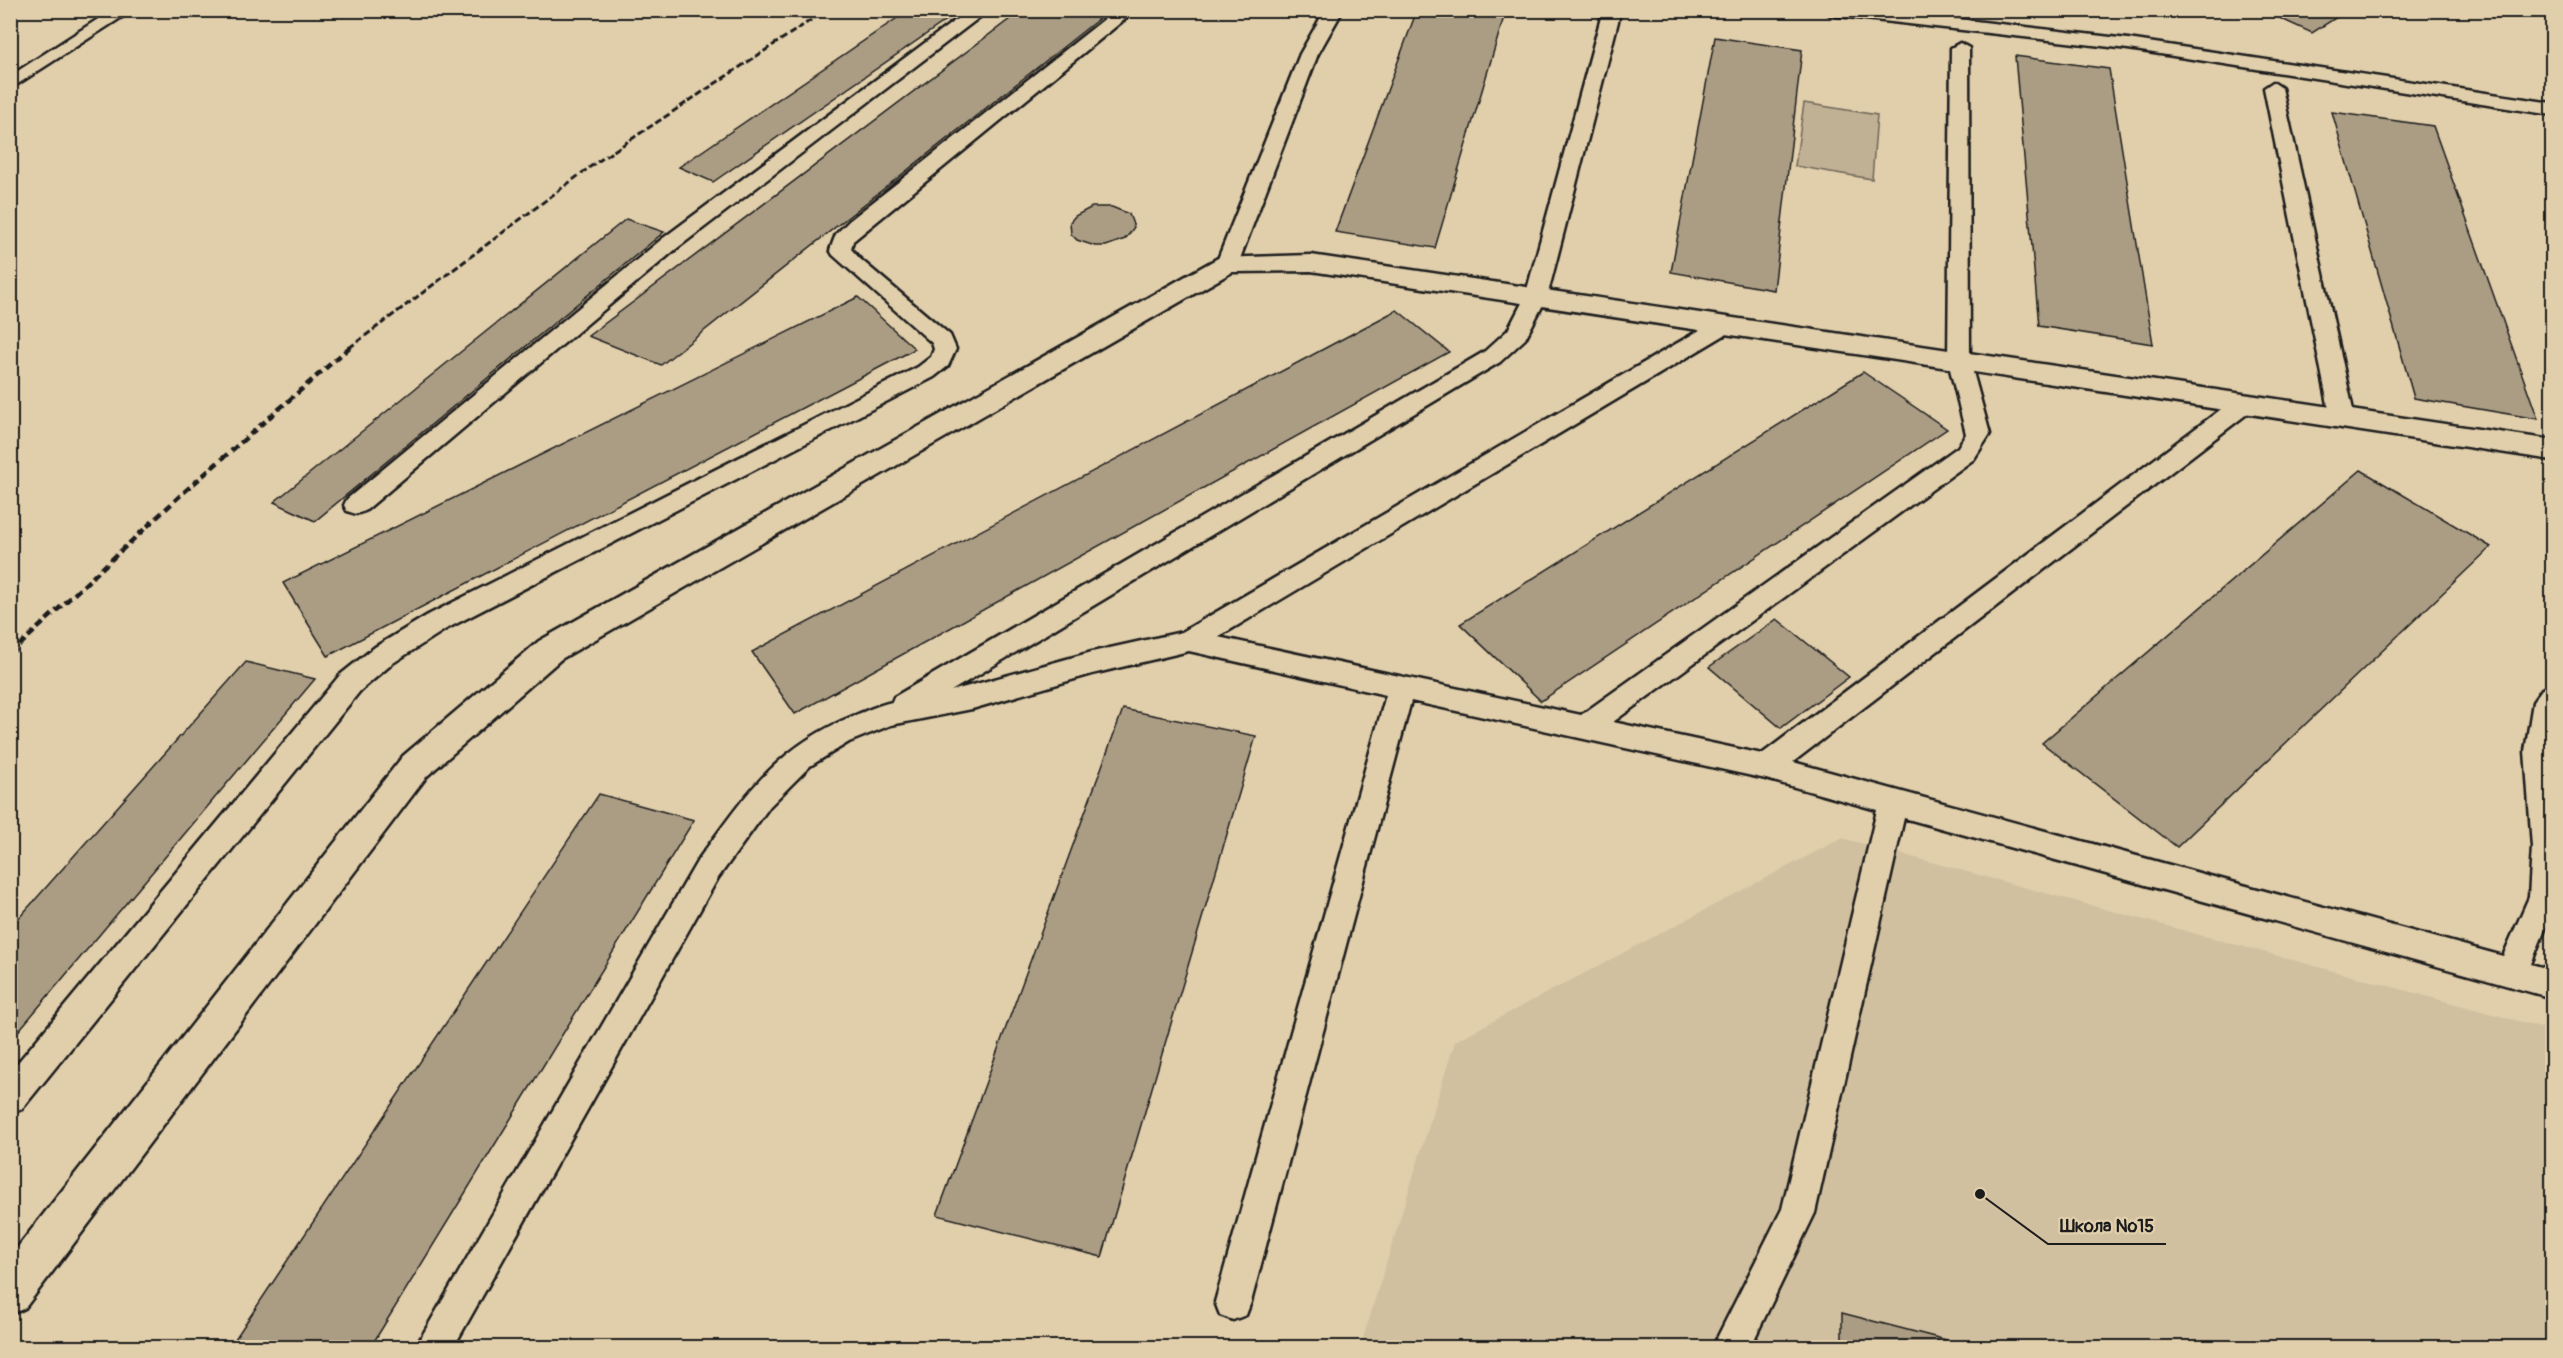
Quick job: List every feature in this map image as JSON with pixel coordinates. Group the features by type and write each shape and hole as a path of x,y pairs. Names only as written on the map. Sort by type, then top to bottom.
{"street":[{"path":"10,1293 415,766 550,650 1227,264 1311,263 2553,450"}],"lane":[{"path":"10,84 125,10"},
{"path":"356,505 669,244 981,10"},
{"path":"10,1098 350,683 384,655 437,622 926,372 940,361 945,349 942,340 853,264 840,250 843,239 856,226 1128,10"},
{"path":"1227,264 1309,54 1334,10"},
{"path":"433,1347 714,860 760,797 800,758 839,734 888,714 1492,357 1517,334 1536,297 1612,10"},
{"path":"1830,10 2128,44 2553,109"},
{"path":"1585,727 1966,453 1978,434 1959,361 1960,48"},
{"path":"2273,88 2343,418"},
{"path":"888,714 972,698 1092,663 1189,641 1725,325"},
{"path":"1766,767 2244,404"},
{"path":"1189,641 1766,767 2553,984"},
{"path":"1233,1302 1401,688"},
{"path":"2511,973 2544,897 2547,848 2539,751 2547,702 2553,697"},
{"path":"1730,1347 1798,1213 1893,803"}],"shaded area":[{"path":"1804,103 1877,115 1872,179 1795,166"},
{"path":"1842,838 2552,1030 2552,1347 1360,1348 1455,1041"}],"building":[{"path":"909,10 961,10 713,182 679,167"},
{"path":"1022,10 1110,10 661,365 588,336"},
{"path":"1417,10 1506,10 1435,248 1335,232"},
{"path":"2262,10 2348,10 2312,33"},
{"path":"1715,37 1802,50 1774,290 1671,272"},
{"path":"2015,56 2109,69 2153,344 2039,326"},
{"path":"2332,112 2433,126 2538,419 2414,398"},
{"path":"1092,207 1112,207 1129,214 1134,227 1125,239 1106,246 1095,246 1077,240 1071,234 1070,222 1075,216"},
{"path":"626,219 664,232 315,521 274,502"},
{"path":"858,297 915,349 328,656 283,583"},
{"path":"1397,310 1449,352 795,714 752,652"},
{"path":"1863,372 1947,429 1541,701 1460,624"},
{"path":"2361,470 2491,547 2177,847 2042,743"},
{"path":"1777,619 1849,677 1781,728 1709,667"},
{"path":"246,662 315,679 10,1041 10,928"},
{"path":"1123,709 1256,736 1102,1257 937,1215"},
{"path":"599,794 694,820 370,1348 229,1348"},
{"path":"1842,1313 1977,1348 1842,1348"}],"railway":[{"path":"349,348 594,164 826,10"},
{"path":"10,654 183,493 351,346"}],"place":[{"name":"Школа №15","path":"1980,1194"}]}
